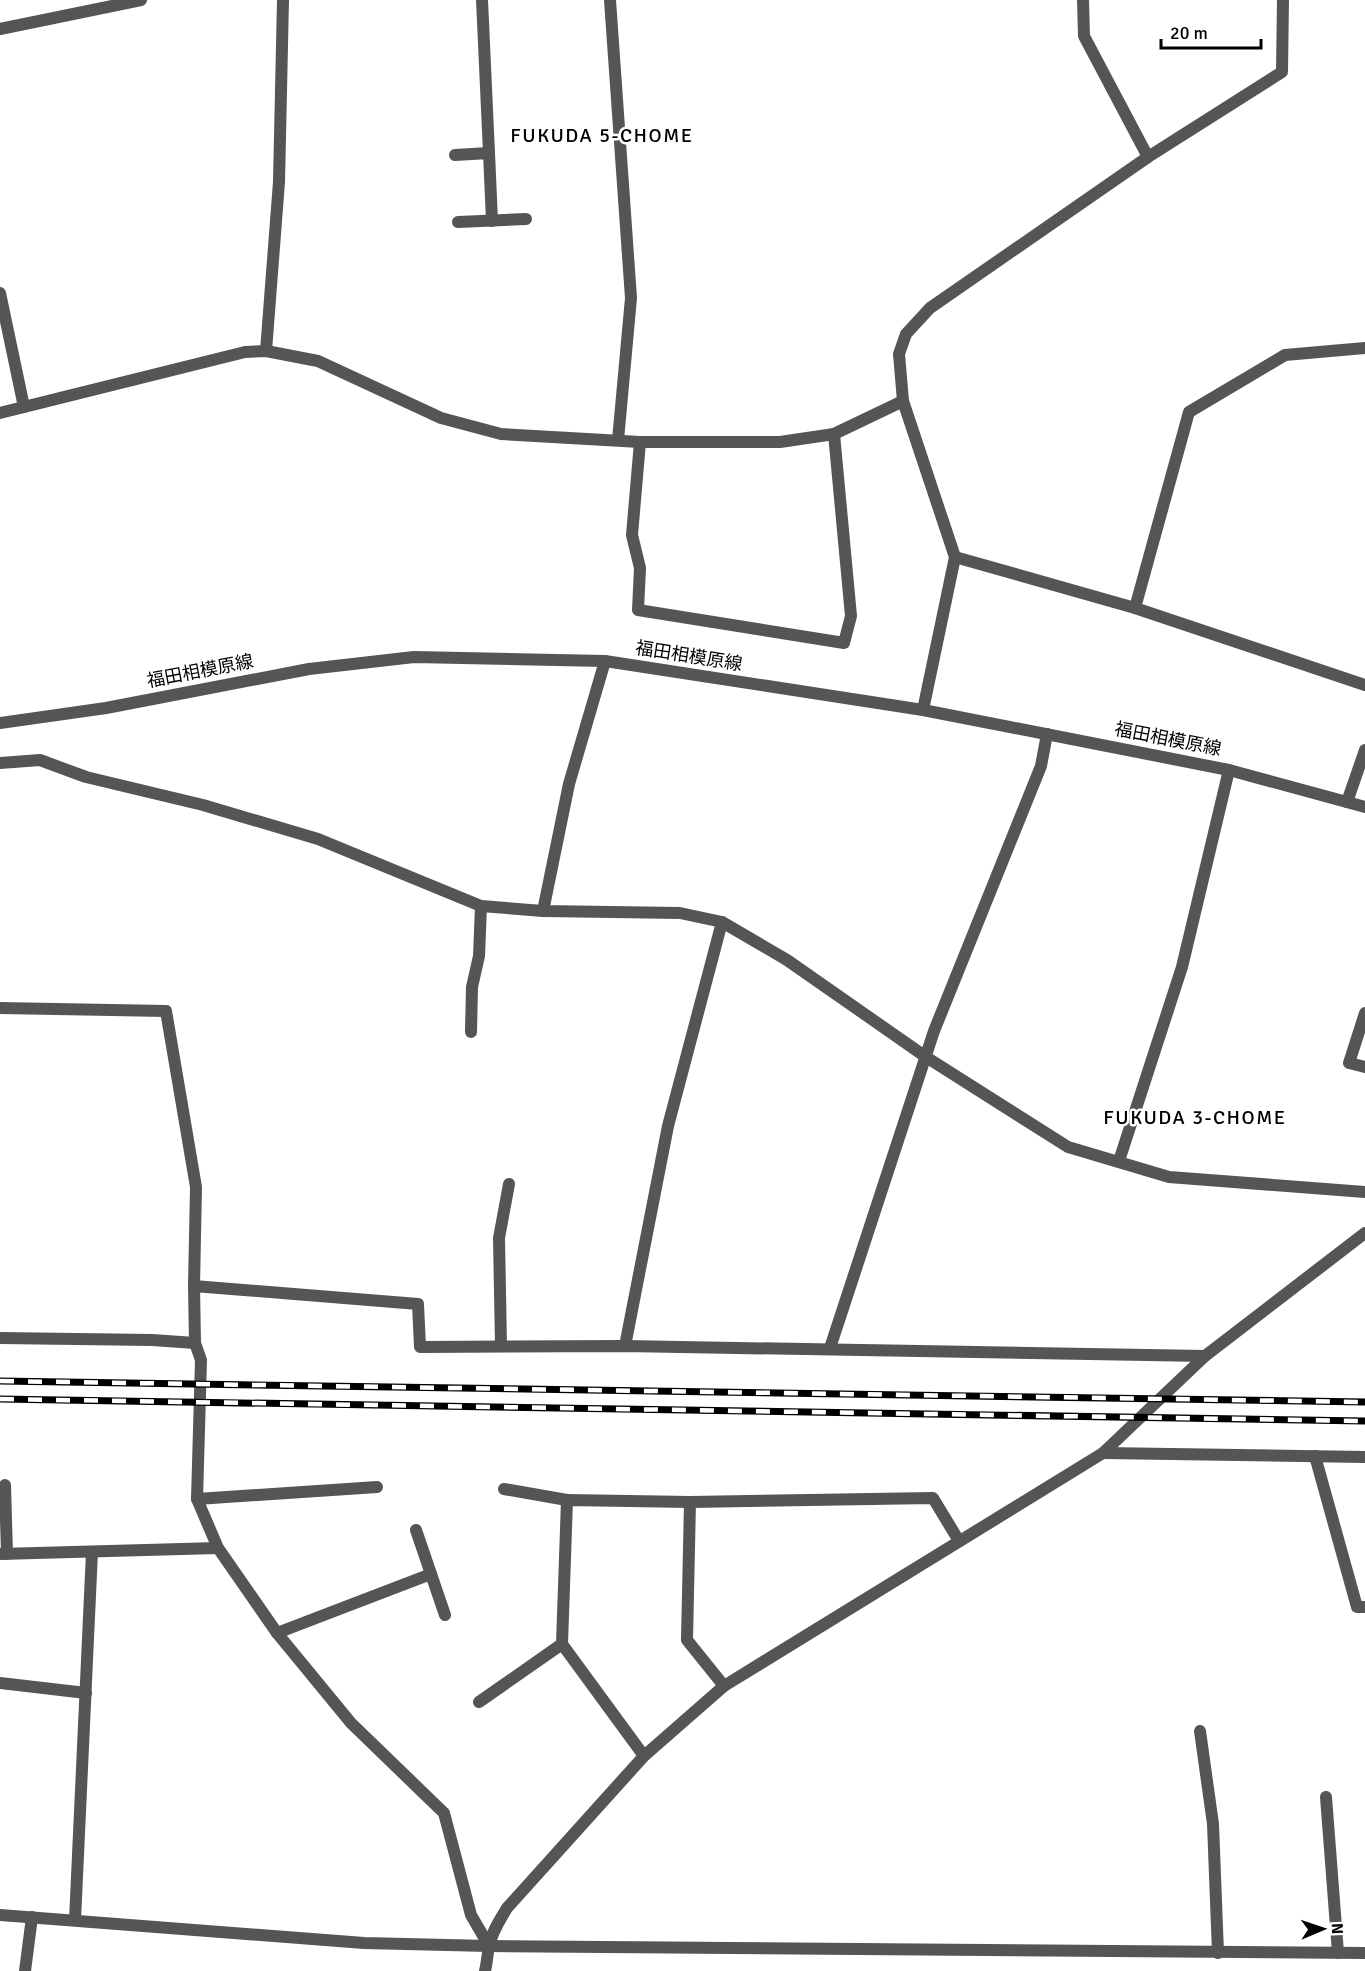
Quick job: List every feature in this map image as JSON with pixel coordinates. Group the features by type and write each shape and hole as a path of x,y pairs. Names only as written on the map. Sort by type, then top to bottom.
{"street":[{"path":"0,29 141,0"},
{"path":"266,351 279,182 283,0"},
{"path":"482,0 492,221"},
{"path":"610,0 631,297 618,440"},
{"path":"1083,0 1083,36 1148,157"},
{"path":"923,710 955,557 903,401 899,354 906,334 930,308 1148,157 1282,72 1284,0"},
{"path":"455,155 489,153"},
{"path":"458,222 526,219"},
{"path":"0,293 24,407"},
{"path":"1136,608 1189,412 1285,355 1365,348"},
{"path":"0,413 245,352 266,351 318,361 441,418 501,434 640,442 780,442 834,434 903,401"},
{"path":"640,442 632,535 640,568 638,610 844,643 851,616 834,434"},
{"path":"955,557 1136,608 1365,685"},
{"name":"福田相模原線","path":"0,723 106,708 309,669 414,657 605,661 923,710 1229,770 1365,807"},
{"path":"543,911 569,784 605,661"},
{"path":"830,1348 934,1031 1041,766 1047,734"},
{"path":"1347,802 1365,750"},
{"path":"0,763 40,760 86,777 203,805 318,839 481,906 543,911 680,913 722,922 788,960 926,1057 1068,1147 1169,1176 1365,1192"},
{"path":"1119,1161 1182,967 1229,770"},
{"path":"471,1032 472,987 479,956 481,906"},
{"path":"625,1346 668,1126 722,922"},
{"path":"0,1008 166,1011 196,1187 195,1343 201,1360 197,1499 218,1548 277,1633 351,1723 444,1813 471,1915 489,1946"},
{"path":"1365,1013 1349,1063 1365,1067"},
{"path":"501,1346 499,1238 508,1184"},
{"path":"485,1971 489,1946 507,1908 644,1756 724,1686 1103,1453 1205,1356 1365,1233"},
{"path":"194,1286 418,1304 420,1347 830,1348 1205,1356"},
{"path":"0,1338 152,1340 195,1343"},
{"path":"1103,1453 1365,1457"},
{"path":"1316,1456 1357,1607 1365,1607"},
{"path":"5,1485 3,1554 218,1548"},
{"path":"197,1499 377,1487"},
{"path":"504,1489 567,1500 690,1502 933,1498 959,1541"},
{"path":"567,1500 562,1644 644,1756"},
{"path":"690,1502 687,1640 724,1686"},
{"path":"416,1530 445,1615"},
{"path":"75,1920 92,1552"},
{"path":"277,1633 431,1574"},
{"path":"479,1702 562,1644"},
{"path":"0,1683 86,1693"},
{"path":"1200,1731 1213,1824 1218,1953"},
{"path":"1326,1797 1338,1953"},
{"path":"0,1915 364,1943 1365,1953"},
{"path":"25,1971 32,1917"}],"railway":[{"path":"0,1381 1365,1402"},
{"path":"0,1399 1365,1421"}],"district":[{"name":"FUKUDA 5-CHOME","path":"602,135"},
{"name":"FUKUDA 3-CHOME","path":"1195,1117"}]}
